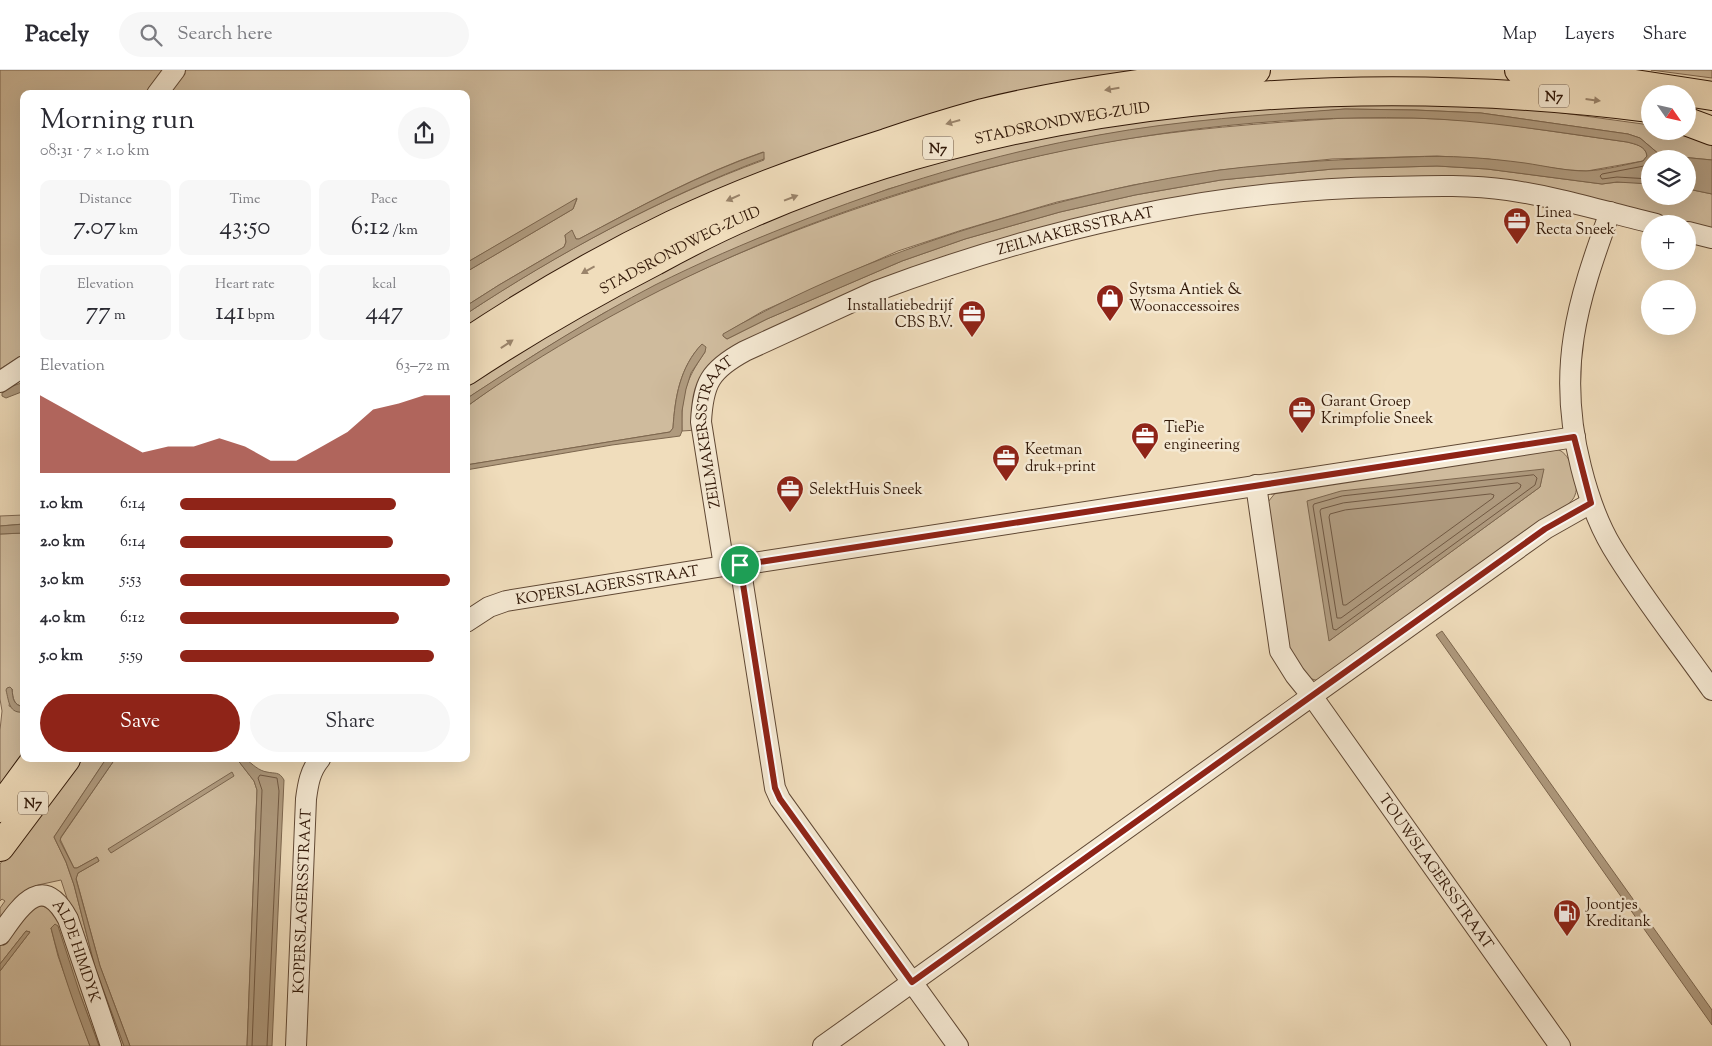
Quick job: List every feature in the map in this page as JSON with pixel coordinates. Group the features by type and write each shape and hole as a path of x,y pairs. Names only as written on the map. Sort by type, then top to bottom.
{"highway":[{"name":"STADSRONDWEG-ZUID","path":"470,341 514,312 672,225 744,193 828,161 984,113 1060,97 1168,80 1256,70"},
{"name":"N7","path":"1519,70 1596,78 1641,90"},
{"name":"STADSRONDWEG-ZUID","path":"470,368 524,333 601,288 750,214 832,182 915,154 1054,120 1176,100 1276,90 1359,87 1467,88 1568,97 1641,107"},
{"name":"N7","path":"1696,98 1712,91"},
{"name":"N7","path":"1696,100 1712,96"},
{"name":"N7","path":"1696,108 1712,118"},
{"path":"1696,125 1712,131"},
{"name":"N7","path":"0,808 34,762"},
{"name":"N7","path":"0,847 64,762"}],"street":[{"path":"160,90 175,70"},
{"name":"ZEILMAKERSSTRAAT","path":"958,1046 780,799 775,788 702,422 702,402 706,388 716,372 727,361 876,291 959,261 1054,233 1155,211 1245,196 1354,187 1460,186 1506,190 1565,199 1641,220"},
{"path":"1610,212 1580,300 1574,329 1570,357 1574,437 1591,503 1612,547 1712,690"},
{"path":"1696,234 1712,238"},
{"path":"0,382 20,369"},
{"name":"KOPERSLAGERSSTRAAT","path":"470,619 489,607 506,601 1574,437"},
{"path":"1256,485 1280,651 1295,675 1312,696"},
{"path":"823,1046 1545,529 1591,503"},
{"name":"TOUWSLAGERSSTRAAT","path":"1312,696 1560,1046"},
{"name":"KOPERSLAGERSSTRAAT","path":"296,1046 306,800 309,780 317,762"},
{"name":"ALDE HIMDYK","path":"0,935 25,902 40,895 51,898 60,905 68,919 111,1046"}],"shaded area":[{"path":"0,70 167,70 151,90 20,90 20,356 0,369"},
{"path":"185,70 1141,70 470,327 470,311 536,270 610,228 649,209 687,191 764,160 763,152 692,181 579,239 576,239 574,235 565,235 566,242 564,247 470,303 470,270 573,209 577,199 470,261 470,90 168,90"},
{"path":"1651,70 1712,70 1712,78"},
{"path":"1295,99 1541,110 1641,124 1641,139 1628,134 1481,113 1345,109 1170,125 1101,135 1036,148 888,189 757,239 604,313 470,396 470,382 524,344 732,234 853,187 1037,134"},
{"path":"1345,118 1415,118 1480,121 1627,142 1645,150 1641,150 1641,161 1587,171 1488,159 1437,156 1332,159 1220,170 1133,185 1057,202 898,251 763,311 723,336 727,339 767,319 902,261 965,239 1060,212 1135,195 1221,180 1333,169 1437,166 1487,169 1602,184 1641,183 1641,205 1696,205 1696,191 1712,194 1712,231 1696,227 1696,215 1647,215 1507,183 1119,211 723,356 697,430 682,431 682,408 689,380 705,352 702,344 688,362 680,383 675,405 673,428 670,432 470,464 470,404 561,343 611,315 713,265 819,222 929,185 986,169 1072,149 1131,138 1192,130"},
{"path":"1696,133 1712,136 1712,160 1696,158 1696,150 1654,150 1642,140 1696,140"},
{"path":"1549,448 1560,450 1565,454 1572,465 1576,478 1576,490 1568,505 1319,681 1312,679 1306,674 1288,649 1268,502 1276,492","holes":["1543,470 1540,487 1330,640"]},
{"path":"20,515 20,524 0,526 0,516"},
{"path":"20,533 20,706 13,698 12,689 9,706 20,710 20,762 22,762 0,791 0,730 2,711 0,699 0,534"},
{"path":"77,762 104,762 54,837 74,885 95,967 124,1046 116,1046 61,880 32,888 0,926 0,908 5,901 2,899 0,901 0,864"},
{"path":"113,762 239,762 254,781 257,790 247,1046 130,1046 100,966 76,878 78,873 99,861 97,857 74,868 60,839"},
{"path":"34,906 42,906 54,910 106,1046 99,1046 80,994 51,928 58,956 90,1046 0,1046 0,971 30,932 26,931 0,964 0,943"}],"water":[{"path":"1345,109 1481,113 1628,134 1640,138 1654,150 1645,150 1627,142 1547,131 1494,124 1413,118 1307,120 1200,129 1093,145 988,168 884,198 782,235 684,279 590,328 527,366 470,404 470,396 497,379 586,324 655,285 705,261 829,210 904,184 1020,151 1099,135 1191,122"},
{"path":"764,152 764,159 687,191 611,228 537,270 470,311 470,303 564,247 566,242 565,235 572,230 576,239 579,239 647,203"},
{"path":"1425,156 1496,160 1586,171 1641,161 1641,183 1617,182 1602,184 1487,169 1437,166 1333,169 1221,180 1135,195 1060,212 965,239 902,261 767,319 727,339 723,336 723,334 793,297 902,251 976,226 1040,208 1168,178 1267,165"},
{"path":"1696,158 1712,160 1712,194 1696,191"},
{"path":"577,198 573,209 470,270 470,261"},
{"path":"702,344 706,347 705,352 691,373 686,389 680,436 612,445 470,469 470,464 670,432 673,428 675,405 680,383 688,362"},
{"path":"20,383 20,393 6,398 2,396 2,393 10,387"},
{"path":"1544,469 1540,487 1329,641 1307,501 1341,491"},
{"path":"20,524 20,533 0,534 0,526"},
{"path":"1442,631 1712,1010 1712,1025 1436,635"},
{"path":"10,687 12,689 14,701 20,706 20,712 15,711 10,706 7,688"},
{"path":"104,762 113,762 60,841 74,868 97,857 99,861 78,873 76,879 100,966 130,1046 124,1046 95,967 74,885 54,837"},
{"path":"239,762 250,762 261,770 279,774 284,780 272,1046 247,1046 257,790 254,781"},
{"path":"232,772 234,776 111,853 108,849"},
{"path":"55,924 58,926 99,1046 90,1046 79,1017 51,928"},
{"path":"26,931 30,932 0,971 0,964"}],"place":[{"name":"Linea Recta Sneek","path":"1517,245"},
{"name":"Sytsma Antiek & Woonaccessoires","path":"1110,322"},
{"name":"Installatiebedrijf CBS B.V.","path":"972,338"},
{"name":"Garant Groep Krimpfolie Sneek","path":"1302,434"},
{"name":"TiePie engineering","path":"1145,460"},
{"name":"Keetman druk+print","path":"1006,482"},
{"name":"SelektHuis Sneek","path":"790,513"},
{"name":"Joontjes Kreditank","path":"1567,937"}],"route":[{"path":"1574,437 1591,503 1545,529 912,982 780,799 775,788 740,565 1574,437"}]}
